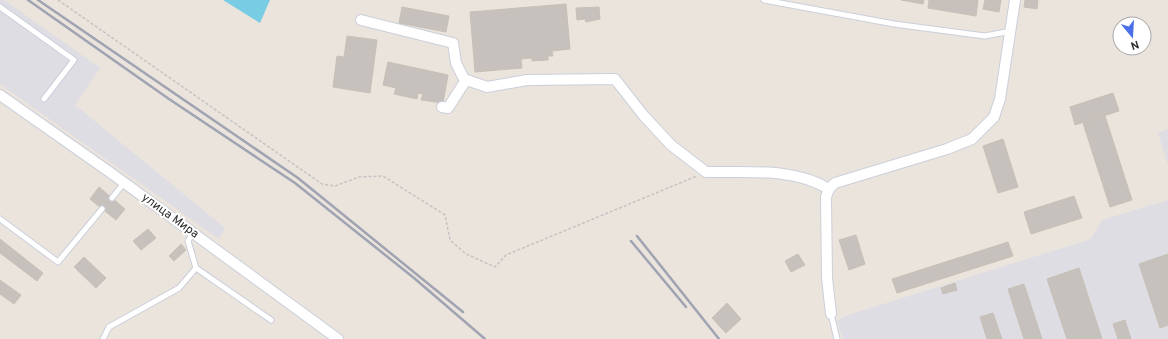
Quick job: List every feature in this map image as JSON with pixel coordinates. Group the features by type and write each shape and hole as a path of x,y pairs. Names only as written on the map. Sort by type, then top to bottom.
{"street":[{"path":"831,314 827,278 826,197 829,189 836,183 947,149 972,139 994,117 1000,99 1015,0"},
{"path":"360,20 453,43 456,63 466,80 486,86 527,80 614,79 644,116 671,145 706,172 760,171 814,180 829,189"},
{"path":"442,107 448,108 466,80"},
{"name":"улица Мира","path":"0,95 124,182 338,339"}],"lane":[{"path":"764,0 894,24 985,36 1011,31"},
{"path":"0,7 74,60 44,99"},
{"path":"112,198 124,182"},
{"path":"0,219 58,262 102,209"},
{"path":"193,233 188,241 196,268 271,320"},
{"path":"103,339 109,327 179,288 196,268"},
{"path":"831,314 837,339"}],"path":[{"path":"58,0 322,184 336,186 359,177 383,176 445,215 450,240 466,254 495,267 506,254 706,172"}],"shaded area":[{"path":"0,0 4,0 100,68 75,105 225,228 219,239 0,84"},
{"path":"1168,129 1168,165 1158,133"},
{"path":"1168,200 1168,339 843,339 837,321 845,316 1091,239 1102,220"}],"water":[{"path":"223,0 270,0 260,23"}],"building":[{"path":"901,0 924,0 923,4"},
{"path":"929,0 978,0 976,16 928,8"},
{"path":"985,0 1001,0 999,12 983,9"},
{"path":"1025,0 1038,0 1037,9 1024,7"},
{"path":"566,4 570,49 552,51 553,56 548,56 548,60 532,61 532,58 521,59 522,68 475,72 470,12"},
{"path":"402,7 449,16 446,32 399,23"},
{"path":"599,7 600,19 586,22 585,19 577,20 576,8"},
{"path":"347,36 377,40 370,93 333,87 337,56 344,57"},
{"path":"388,62 448,75 443,103 421,100 423,94 418,93 417,99 394,94 396,88 383,85"},
{"path":"1113,93 1119,111 1075,125 1070,107"},
{"path":"1105,116 1132,200 1110,207 1083,123"},
{"path":"1003,139 1018,187 998,193 983,146"},
{"path":"99,187 125,209 116,220 90,199"},
{"path":"1074,196 1082,218 1031,234 1024,212"},
{"path":"148,229 156,238 141,250 133,241"},
{"path":"856,235 865,264 849,270 839,240"},
{"path":"0,239 43,273 37,281 0,253"},
{"path":"1008,242 1013,256 897,293 892,279"},
{"path":"181,244 186,250 174,261 169,256"},
{"path":"798,254 805,265 791,272 785,261"},
{"path":"1168,254 1168,325 1160,328 1139,264"},
{"path":"84,257 106,278 96,288 74,267"},
{"path":"1079,268 1102,339 1067,339 1047,279"},
{"path":"0,280 21,295 14,304 0,294"},
{"path":"955,283 957,290 943,294 941,288"},
{"path":"1024,284 1042,339 1024,339 1008,289"},
{"path":"727,303 741,319 726,333 712,318"},
{"path":"993,313 1002,339 987,339 980,317"},
{"path":"1125,320 1131,339 1118,339 1113,324"}],"railway":[{"path":"28,0 169,99 295,183 414,278 485,339"},
{"path":"38,0 298,178 463,312"},
{"path":"637,236 719,339"},
{"path":"631,241 686,307"}]}
